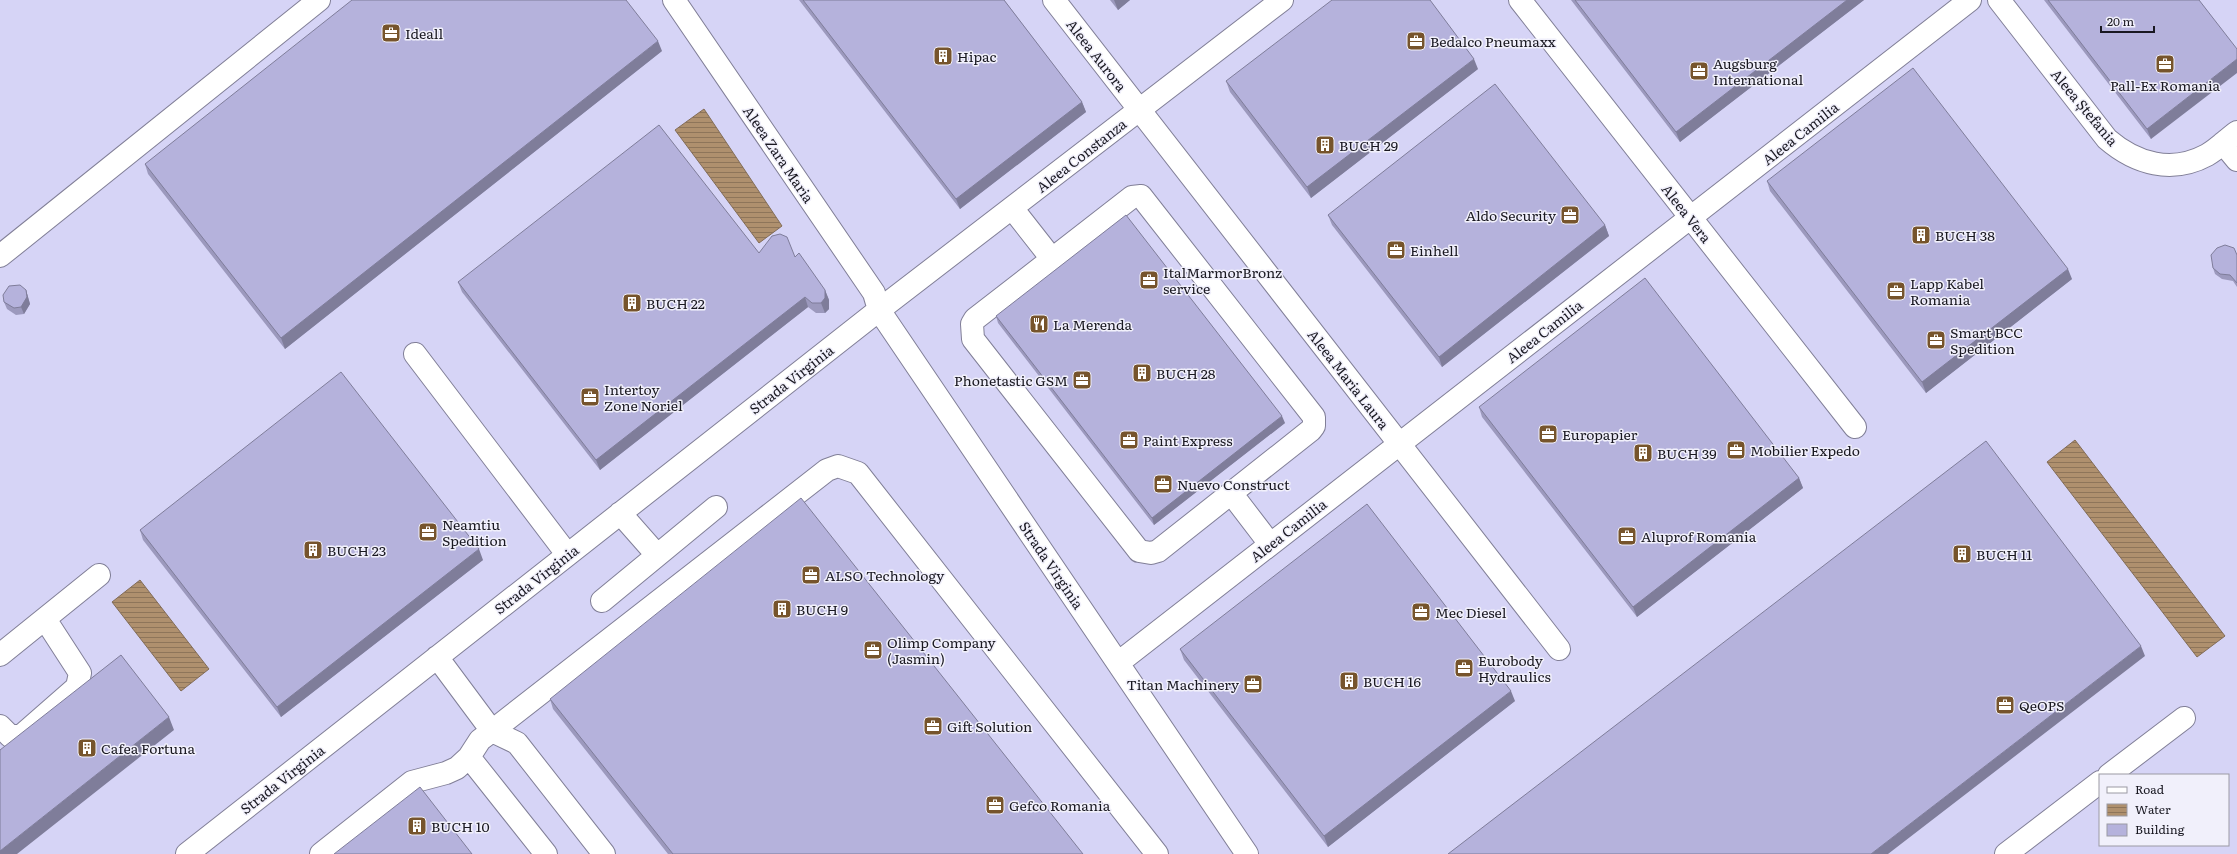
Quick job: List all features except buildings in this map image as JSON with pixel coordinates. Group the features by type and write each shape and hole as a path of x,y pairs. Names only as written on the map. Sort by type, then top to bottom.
{"street":[{"path":"0,256 319,0"},
{"name":"Aleea Zara Maria","path":"674,0 874,293 879,310"},
{"name":"Aleea Aurora","path":"1054,0 1140,110"},
{"name":"Aleea Constanza","path":"879,310 1282,0"},
{"name":"Aleea Vera","path":"1520,0 1855,427"},
{"name":"Aleea Camilia","path":"1118,663 1970,0"},
{"name":"Aleea Ștefania","path":"1999,0 2107,139 2131,156 2157,165 2175,165 2208,155 2230,137"},
{"name":"Aleea Maria Laura","path":"1140,110 1559,649"},
{"path":"2230,137 2237,160"},
{"path":"1132,196 1140,196 1314,417 1314,426 1311,430 1231,494 1158,551 1151,553 1139,550 973,339 972,331 975,319 1132,196"},
{"path":"1012,208 1052,259"},
{"name":"Strada Virginia","path":"187,854 879,310 1247,854"},
{"path":"414,354 568,554"},
{"path":"321,854 412,782 446,773 457,768 469,757 480,740 827,470 838,466 858,473 1157,854"},
{"path":"1231,494 1270,544"},
{"path":"602,601 716,507"},
{"path":"620,513 657,555"},
{"path":"1,652 45,619 99,575"},
{"path":"0,726 10,736 21,736 77,687 80,681 80,673 45,619"},
{"path":"437,657 492,731 517,743 604,854"},
{"path":"2110,774 2184,718"},
{"path":"469,757 546,854"},
{"path":"2006,854 2099,783"}],"shaded area":[{"path":"0,0 2237,0 2237,854 0,854"}],"water":[{"path":"704,109 782,226 759,243 675,130"},
{"path":"2075,440 2225,636 2197,657 2047,462"},
{"path":"140,580 209,669 181,691 112,602"}],"place":[{"name":"Ideall","path":"391,33"},
{"name":"Bedalco Pneumaxx","path":"1416,41"},
{"name":"Hipac","path":"943,56"},
{"name":"Pall-Ex Romania","path":"2165,64"},
{"name":"Augsburg International","path":"1699,71"},
{"name":"BUCH 29","path":"1325,145"},
{"name":"Aldo Security","path":"1570,215"},
{"name":"BUCH 38","path":"1921,235"},
{"name":"Einhell","path":"1396,250"},
{"name":"ItalMarmorBronz service","path":"1149,280"},
{"name":"Lapp Kabel Romania","path":"1896,291"},
{"name":"BUCH 22","path":"632,303"},
{"name":"La Merenda","path":"1039,324"},
{"name":"Smart BCC Spedition","path":"1936,340"},
{"name":"BUCH 28","path":"1142,373"},
{"name":"Phonetastic GSM","path":"1082,380"},
{"name":"Intertoy Zone Noriel","path":"590,397"},
{"name":"Europapier","path":"1548,434"},
{"name":"Paint Express","path":"1129,440"},
{"name":"Mobilier Expedo","path":"1736,450"},
{"name":"BUCH 39","path":"1643,453"},
{"name":"Nuevo Construct","path":"1163,484"},
{"name":"Neamtiu Spedition","path":"428,532"},
{"name":"Aluprof Romania","path":"1627,536"},
{"name":"BUCH 23","path":"313,550"},
{"name":"BUCH 11","path":"1962,554"},
{"name":"ALSO Technology","path":"811,575"},
{"name":"BUCH 9","path":"782,609"},
{"name":"Mec Diesel","path":"1421,612"},
{"name":"Olimp Company (Jasmin)","path":"873,650"},
{"name":"Eurobody Hydraulics","path":"1464,668"},
{"name":"BUCH 16","path":"1349,681"},
{"name":"Titan Machinery","path":"1253,684"},
{"name":"QeOPS","path":"2005,705"},
{"name":"Gift Solution","path":"933,726"},
{"name":"Cafea Fortuna","path":"87,748"},
{"name":"Gefco Romania","path":"995,805"},
{"name":"BUCH 10","path":"417,826"}]}
